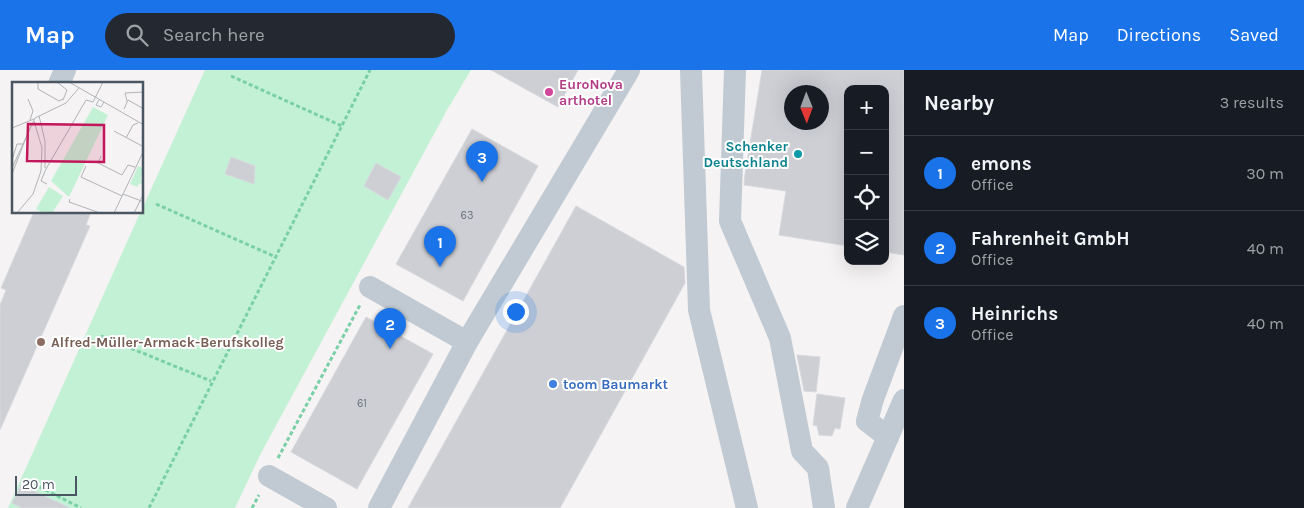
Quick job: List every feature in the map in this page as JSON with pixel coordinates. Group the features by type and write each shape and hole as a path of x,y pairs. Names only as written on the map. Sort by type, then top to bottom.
{"street":[{"path":"60,82 65,70"},
{"path":"378,508 467,342 629,70"},
{"path":"691,70 699,310 748,508"},
{"path":"735,70 730,221 780,338 802,451 818,468 824,508"},
{"path":"370,287 467,342"},
{"path":"888,437 867,421 873,399 904,316"},
{"path":"857,508 904,400"},
{"path":"269,476 326,508"}],"path":[{"path":"149,508 370,70"},
{"path":"231,76 342,126"},
{"path":"156,204 276,257"},
{"path":"252,508 370,287"},
{"path":"101,336 211,382"},
{"path":"28,481 81,508"}],"green space":[{"path":"205,70 471,70 447,110 260,455 235,508 8,508 140,214 144,214 144,205"}],"building":[{"name":"EuroNova arthotel","path":"491,70 578,70 558,107"},
{"name":"Schenker Deutschland","path":"762,70 904,70 904,255 889,253 889,85 844,85 844,245 779,235 786,191 744,185"},
{"path":"472,129 538,166 463,301 396,264"},
{"path":"231,157 255,166 254,184 225,174"},
{"path":"376,163 401,177 388,200 364,186"},
{"name":"toom Baumarkt","path":"576,206 684,267 685,283 560,508 408,508"},
{"path":"33,214 90,214 86,225 90,226 0,430 0,305 6,290 1,288"},
{"path":"366,317 433,354 357,489 291,452"},
{"path":"797,355 820,357 816,392 804,391"},
{"path":"817,394 845,398 840,429 835,428 832,436 819,435 817,426 813,425"},
{"path":"21,485 70,508 22,508 12,503"}],"place":[{"name":"EuroNova arthotel","path":"549,92"},
{"name":"Schenker Deutschland","path":"798,154"},
{"name":"Heinrichs","path":"482,182"},
{"name":"emons","path":"440,267"},
{"name":"Alfred-Müller-Armack-Berufskolleg","path":"41,342"},
{"name":"Fahrenheit GmbH","path":"390,349"},
{"name":"toom Baumarkt","path":"553,384"}]}
